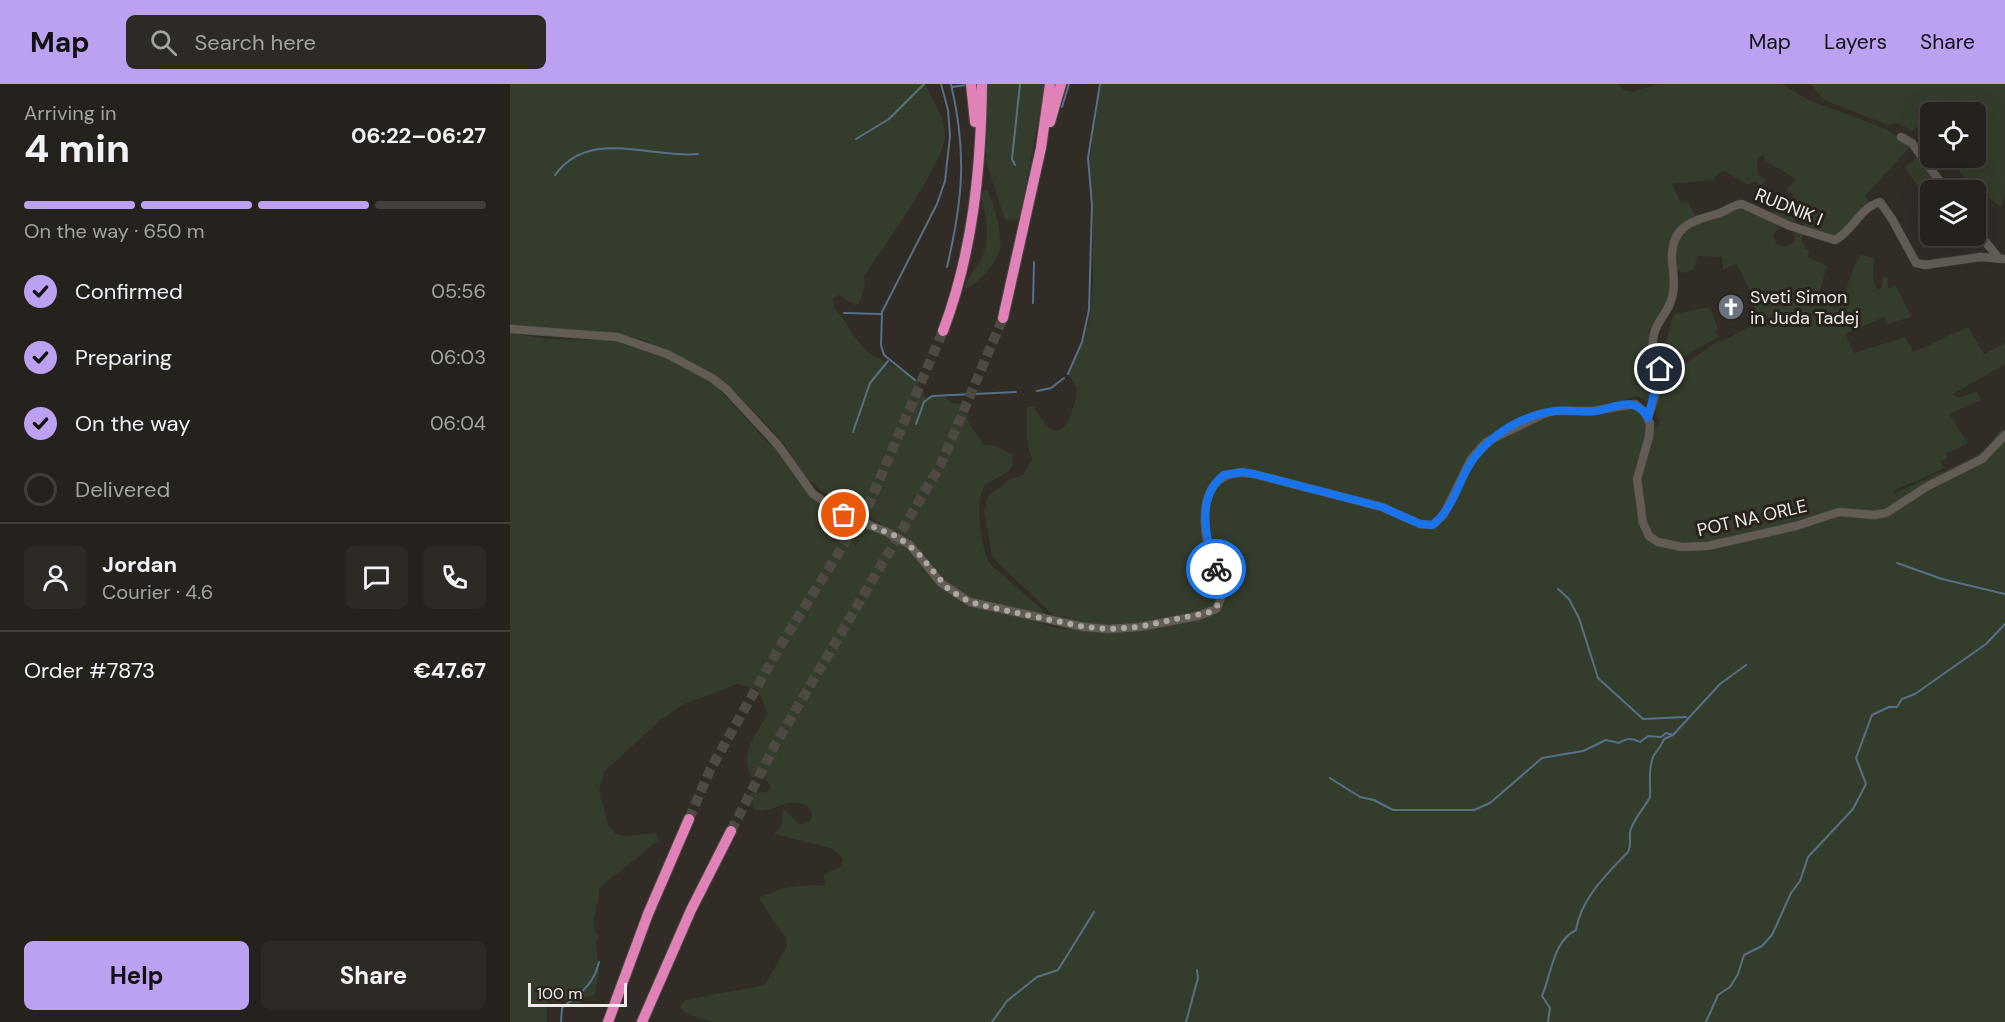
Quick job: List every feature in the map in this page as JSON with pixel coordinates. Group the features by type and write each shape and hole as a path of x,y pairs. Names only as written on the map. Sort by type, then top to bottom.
{"highway":[{"path":"971,84 980,149"},
{"path":"944,332 968,244 980,149 982,84"},
{"path":"1003,318 1041,148 1050,84"},
{"path":"1041,148 1061,84"},
{"path":"608,1022 632,954 688,819"},
{"path":"642,1022 691,910 731,831"}],"street":[{"path":"1901,137 1916,148 1939,180"},
{"name":"RUDNIK I","path":"1648,418 1660,377 1660,369 1652,352 1655,330 1670,306 1675,282 1672,258 1676,237 1686,224 1692,221 1726,212 1742,204 1790,226 1835,240 1846,232 1867,207 1880,202 1916,263 1925,265 2001,257"},
{"path":"1986,241 2001,257"},
{"path":"510,329 616,337 667,354 726,389 778,445 813,494 844,515 887,532 909,545 941,583 959,596 985,606 1084,627 1109,629 1198,616 1216,609 1223,593 1209,549 1205,514 1212,488 1224,475 1242,472 1254,474 1382,507 1426,526 1439,520 1444,514 1471,459 1486,442 1526,421 1555,411 1593,411 1628,403 1641,407 1648,418"},
{"name":"POT NA ORLE","path":"1648,418 1649,437 1637,479 1643,523 1652,539 1682,547 1708,546 1796,526 1839,512 1874,515 1886,513 1928,486 1982,459 2005,435"}],"green space":[{"path":"510,84 925,84 943,122 945,136 942,149 924,185 864,276 865,284 859,304 855,305 839,295 833,298 834,307 858,342 868,352 910,375 922,388 925,397 944,396 952,403 960,404 984,445 995,446 1013,455 1012,467 988,483 982,492 979,513 984,549 991,565 1044,611 1046,615 1027,611 1045,625 1065,629 1137,631 1196,619 1223,602 1210,544 1208,521 1215,486 1225,477 1251,476 1376,509 1430,529 1446,517 1477,456 1489,443 1539,419 1560,413 1602,414 1632,405 1640,409 1648,428 1635,468 1634,493 1641,529 1656,545 1679,550 1704,549 1839,514 1886,517 1918,494 1984,461 2005,439 2005,1022 712,1022 691,1015 680,1007 685,1000 765,985 787,946 786,938 761,902 760,897 783,888 824,886 826,881 823,875 841,866 843,858 830,848 774,834 782,824 783,808 799,824 810,822 812,816 810,808 802,804 788,803 769,810 755,810 749,795 766,792 771,788 765,778 752,777 748,769 748,753 754,737 768,714 758,690 738,684 684,704 658,722 604,772 599,790 608,825 616,834 626,836 656,833 658,841 599,888 593,926 594,932 599,935 596,943 599,973 595,995 585,997 576,1007 570,1007 565,997 550,999 547,1004 547,1022 510,1022 510,333 547,339 612,340 669,358 716,386 770,445 773,444 802,480 828,504 892,539 921,561 927,558 912,541 820,490 800,471 784,444 751,408 727,385 695,364 643,340 615,333 510,326"},
{"path":"987,84 1045,84 1020,217 1015,221 1004,217 986,161"},
{"path":"1101,84 1618,84 1625,91 1631,92 1659,84 1782,84 1807,99 1886,129 1911,146 1865,196 1868,202 1847,228 1833,237 1813,233 1813,229 1806,227 1791,211 1789,214 1799,225 1795,226 1772,214 1774,209 1762,202 1772,193 1780,200 1784,198 1789,201 1794,195 1786,190 1796,179 1767,162 1763,156 1757,158 1758,174 1766,180 1761,185 1755,181 1748,185 1725,171 1718,173 1714,180 1672,184 1681,203 1688,202 1696,216 1684,223 1676,232 1672,243 1672,281 1668,305 1662,317 1648,331 1658,368 1655,373 1666,377 1718,341 1756,323 1752,294 1736,263 1723,270 1722,257 1697,256 1694,270 1682,273 1675,268 1673,255 1675,244 1685,229 1702,220 1736,208 1746,207 1762,213 1780,225 1773,235 1777,245 1784,246 1793,243 1795,241 1794,230 1803,234 1801,241 1805,243 1804,248 1809,251 1808,257 1827,266 1819,294 1831,307 1839,307 1854,266 1861,255 1874,258 1873,278 1877,290 1881,288 1883,277 1887,278 1888,288 1896,286 1911,317 1887,324 1884,317 1845,334 1854,353 1905,337 1914,352 1968,327 1984,354 2005,343 2005,364 1953,394 1956,398 1977,392 1981,400 1949,414 1968,443 1946,454 1948,458 1940,462 1945,468 1893,491 1893,494 1972,458 1987,447 2002,428 2004,431 1983,457 1917,489 1883,511 1876,513 1843,508 1794,525 1766,528 1704,543 1667,541 1654,536 1649,530 1639,481 1642,462 1653,431 1660,422 1653,404 1637,396 1600,408 1545,409 1485,439 1472,454 1440,514 1428,523 1382,504 1326,489 1251,473 1223,472 1210,484 1202,513 1204,542 1217,578 1219,592 1218,599 1210,608 1194,615 1146,624 1096,624 1076,621 1064,616 1055,617 992,557 984,513 987,497 1010,479 1023,475 1032,459 1027,443 1027,407 1034,407 1043,421 1051,428 1058,430 1063,427 1072,411 1077,387 1069,376 1089,322 1093,286 1093,207 1089,163"},
{"path":"1811,84 2005,84 2005,195 2001,207 1986,196 1986,180 1966,180 1957,168 1986,168 1986,102 1920,102 1920,130 1916,127 1911,131 1898,123 1888,125 1824,100"},
{"path":"1918,157 1920,168 1925,168 1934,180 1920,180 1920,189 1904,167"},
{"path":"986,189 997,218 1000,249 986,272 976,283 966,289 965,284 980,261 986,242 986,222 981,195"},
{"path":"1710,307 1718,329 1716,331 1718,337 1674,363 1664,348 1674,314"}],"building":[{"name":"Sveti Simon in Juda Tadej","path":"1728,299 1728,303 1741,304 1741,313 1721,311 1721,304"}],"waterway":[{"path":"856,139 889,119 924,84"},
{"path":"915,380 884,355 881,345 882,312 937,204 945,181 950,136 948,110 941,84"},
{"path":"947,267 957,219 961,176 959,132 951,84"},
{"path":"1015,165 1012,159 1020,84"},
{"path":"1062,107 1069,84"},
{"path":"1068,374 1082,342 1089,310 1092,205 1088,158 1100,84"},
{"path":"952,87 966,85"},
{"path":"555,175 569,161 585,152 603,149 621,148 698,154"},
{"path":"1033,303 1034,262"},
{"path":"844,313 881,314"},
{"path":"853,432 870,383 888,361"},
{"path":"1037,391 1051,388 1064,378"},
{"path":"916,424 924,402 932,396 1016,392"},
{"path":"1897,563 1942,579 2005,594"},
{"path":"1558,589 1569,599 1579,618 1598,678 1643,719 1686,717"},
{"path":"1706,1022 1718,995 1730,987 1738,974 1744,955 1762,946 1772,935 1791,893 1800,881 1808,857 1853,809 1866,784 1856,758 1872,715 1889,707 1897,707 1902,699 1915,694 1986,644 2005,624"},
{"path":"1548,1022 1550,1008 1542,996 1554,959 1562,942 1576,930 1583,907 1589,897 1628,852 1631,827 1650,797 1650,770 1654,755 1664,739 1673,735 1720,684 1746,665"},
{"path":"1330,778 1360,797 1374,800 1393,810 1474,810 1490,803 1542,758 1583,751 1606,740 1619,743 1632,739 1640,742 1648,736 1661,737 1666,733 1673,735"},
{"path":"992,1022 1007,1001 1037,977 1058,970 1094,912"},
{"path":"561,1022 562,1008 590,983 599,962"},
{"path":"1186,1022 1198,978 1197,970"}],"tunnel":[{"path":"731,831 775,745 941,464 1003,318"},
{"path":"689,819 710,770 782,643 869,504 943,331"}],"way so far":[{"path":"844,515 898,537 918,553 941,583 970,602 1084,627 1109,629 1138,627 1210,612 1216,609 1223,593 1216,569"}],"place":[{"name":"Sveti Simon in Juda Tadej","path":"1731,307"}],"route":[{"path":"1216,569 1209,549 1205,514 1212,488 1216,480 1224,475 1232,472 1254,474 1382,507 1420,524 1432,525 1444,514 1471,459 1486,442 1526,421 1555,411 1593,411 1628,403 1641,407 1648,418 1660,377 1660,369"}]}
